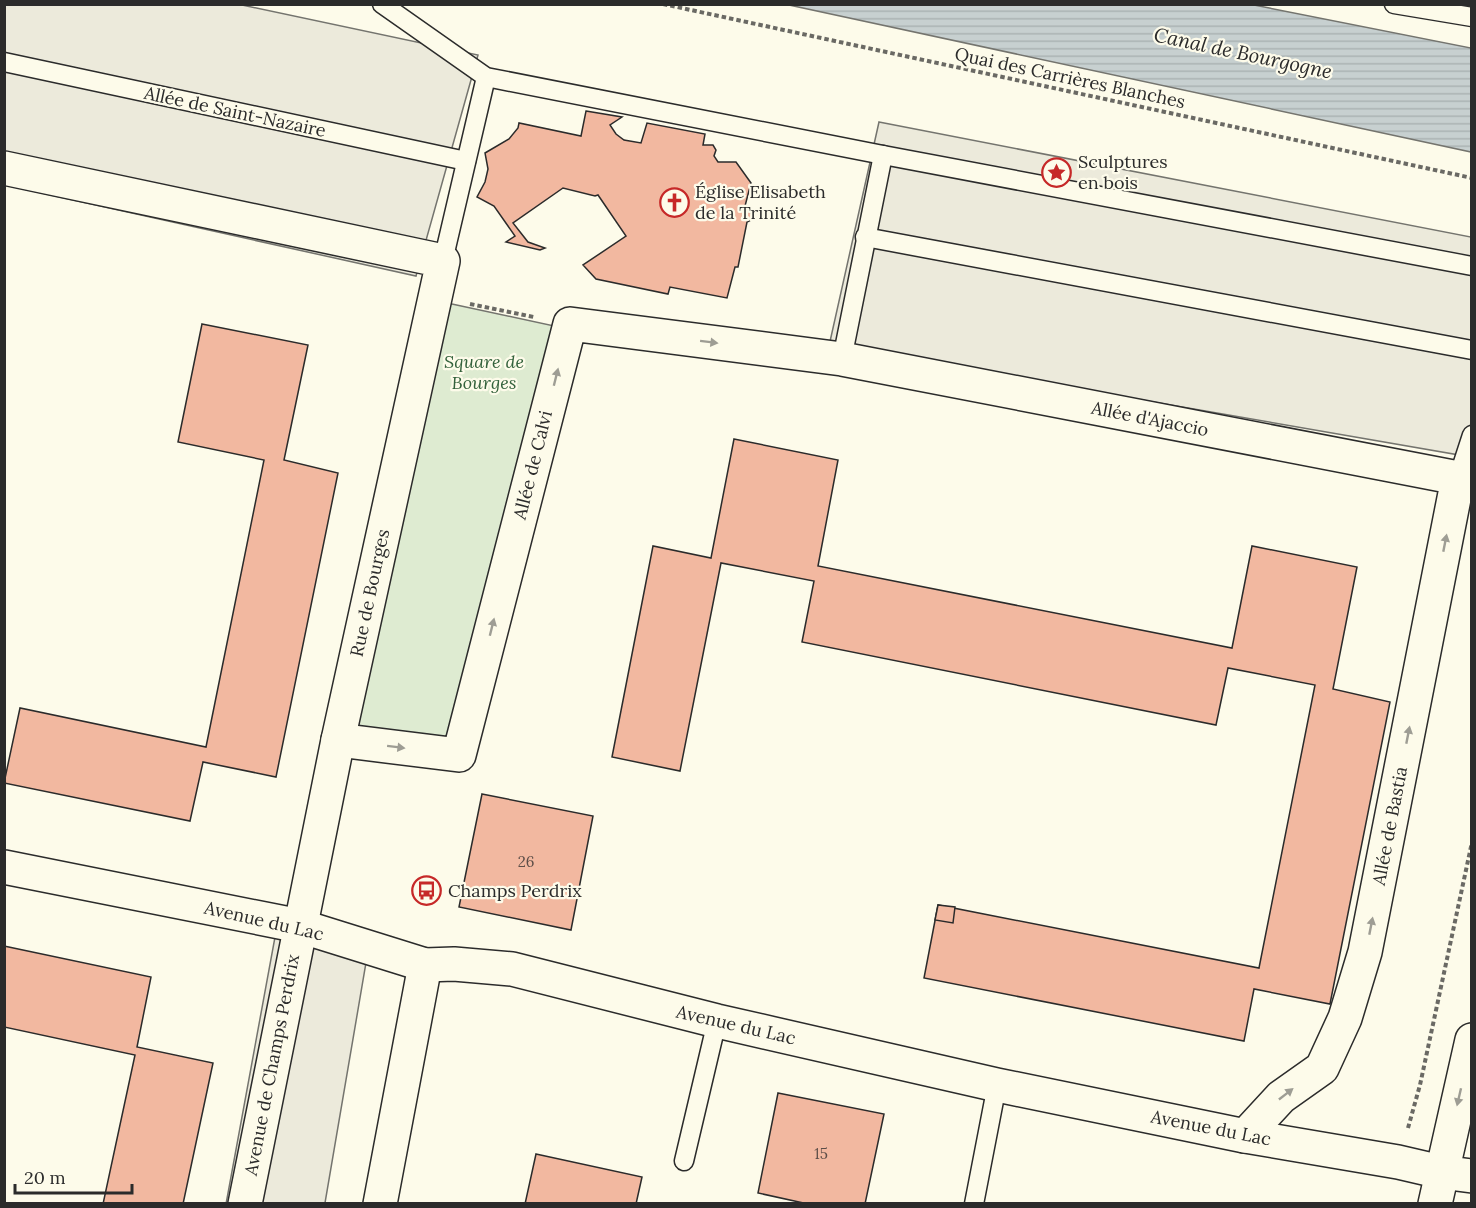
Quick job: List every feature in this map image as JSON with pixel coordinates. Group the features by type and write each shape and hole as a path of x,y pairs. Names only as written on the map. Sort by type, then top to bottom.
{"street":[{"path":"4,168 442,261"},
{"name":"Rue de Bourges","path":"300,926 442,261"},
{"path":"570,324 842,359"},
{"name":"Allée de Calvi","path":"338,740 459,754 570,324"},
{"name":"Allée d'Ajaccio","path":"842,359 1458,478"},
{"name":"Allée de Bastia","path":"1245,1136 1281,1097 1322,1068 1345,1017 1365,952 1458,478"},
{"name":"Avenue du Lac","path":"4,867 300,926 425,965 454,964 512,969 717,1021 997,1085 1245,1136 1456,1174"},
{"name":"Avenue de Champs Perdrix","path":"245,1203 300,926"},
{"path":"380,1203 425,965"},
{"path":"1435,1203 1456,1174 1472,1040"}],"lane":[{"path":"382,4 486,77 1472,266"},
{"path":"1394,4 1472,17"},
{"name":"Allée de Saint-Nazaire","path":"4,62 465,161"},
{"path":"442,261 486,77"},
{"path":"842,359 882,154"},
{"path":"865,237 1472,350"},
{"path":"1458,478 1472,435"},
{"path":"684,1161 717,1021"},
{"path":"974,1203 997,1085"}],"path":[{"name":"Quai des Carrières Blanches","path":"663,4 1472,178"},
{"path":"435,297 570,324"},
{"path":"1398,1162 1420,1085 1472,842"}],"green space":[{"name":"Square de Bourges","path":"438,301 559,327 448,742 346,734"}],"shaded area":[{"path":"5,5 242,5 478,55 416,276 5,185"},
{"path":"879,122 1471,237 1471,457 829,346"},
{"path":"275,937 368,951 325,1203 226,1204"}],"water":[{"name":"Canal de Bourgogne","path":"789,5 1254,5 1471,48 1471,152"}],"building":[{"name":"Église Elisabeth de la Trinité","path":"586,111 622,117 610,125 624,140 641,143 647,123 705,134 703,145 713,145 716,150 714,156 718,162 736,162 751,183 745,206 755,218 747,222 738,267 735,267 727,298 670,287 668,294 596,279 583,265 626,236 598,195 563,188 513,223 528,242 545,248 540,250 506,242 515,236 494,206 477,197 485,182 488,169 485,153 509,139 518,128 519,123 581,136"},
{"path":"202,324 308,345 284,460 338,473 276,777 203,762 190,821 4,783 20,708 206,747 264,460 178,442"},
{"path":"734,439 838,460 818,566 1232,648 1252,546 1357,567 1333,689 1390,702 1330,1004 1254,989 1244,1041 924,978 938,905 1259,968 1315,685 1228,668 1216,725 802,642 814,581 721,563 680,771 612,757 653,546 711,558"},
{"path":"482,794 593,816 571,930 459,907"},
{"path":"938,905 955,907 953,923 935,920"},
{"path":"4,946 151,977 137,1047 213,1063 183,1204 103,1204 135,1055 4,1027"},
{"path":"778,1093 884,1114 865,1204 808,1204 758,1193"},
{"path":"536,1154 642,1177 636,1204 525,1204"}],"place":[{"name":"Sculptures en bois","path":"1057,172"},
{"name":"Église Elisabeth de la Trinité","path":"674,202"},
{"name":"Champs Perdrix","path":"427,891"}]}
